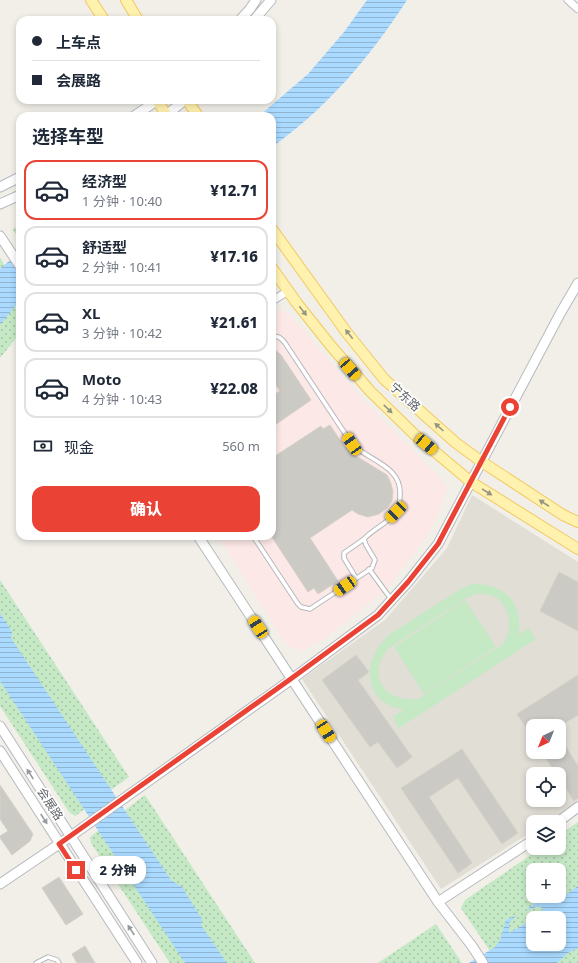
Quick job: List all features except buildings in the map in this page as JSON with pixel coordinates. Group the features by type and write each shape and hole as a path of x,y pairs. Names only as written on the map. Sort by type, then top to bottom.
{"main road":[{"path":"91,0 101,16"},
{"path":"126,0 136,16"},
{"name":"宁东路","path":"276,235 338,320 384,379 456,443 482,462 563,515 578,522"},
{"name":"宁东路","path":"276,274 331,346 370,391 415,435 471,482 578,549"}],"street":[{"path":"244,16 256,0"},
{"path":"257,16 271,0"},
{"path":"568,0 578,9"},
{"path":"140,112 151,104"},
{"path":"171,112 181,104"},
{"path":"0,187 16,179"},
{"path":"0,204 16,197"},
{"path":"0,236 16,260"},
{"path":"0,884 59,844 378,615 408,582 438,544 561,312 578,283"},
{"path":"276,298 288,291"},
{"path":"201,540 438,902 472,946 483,963"},
{"name":"会展路","path":"0,726 152,963"},
{"name":"会展路","path":"0,751 137,963"},
{"path":"566,816 578,807"},
{"path":"438,902 526,845"}],"lane":[{"path":"276,336 281,338 285,343 352,444 360,452 382,464 394,473 399,481 401,489 400,501 396,512 384,524 344,552 344,558 356,578"},
{"path":"256,540 301,608 310,609 372,568 375,560 364,539"},
{"path":"369,570 391,600"},
{"path":"36,963 48,957 57,960 59,963"}],"shaded area":[{"path":"276,310 288,313 359,395 440,478 448,489 429,533 386,590 321,641 303,650 287,646 221,540 276,540"},
{"path":"472,495 578,562 578,803 558,815 526,815 526,835 441,889 302,679 385,620 447,548"}],"green space":[{"path":"16,227 16,235 13,230"},
{"path":"0,257 16,286 16,338 0,358"},
{"path":"0,580 129,777 75,816 69,812 0,706"},
{"path":"472,584 484,585 503,591 514,604 518,613 519,635 529,628 536,639 399,728 393,717 404,709 388,705 379,698 374,690 370,673 374,656 378,648 390,634 464,587","holes":["477,594 488,595 496,598 503,604 507,611 510,625 508,635 503,644 418,699 396,697 388,692 382,685 379,677 379,668 382,658 389,648 468,597"]},
{"path":"465,600 496,647 424,694 394,647"},
{"path":"145,795 255,963 170,963 91,843 90,837"},
{"path":"578,822 578,963 498,963 461,908 465,900 531,855 566,855 566,830"},
{"path":"436,924 462,963 378,963"}],"water":[{"path":"367,0 407,0 363,61 347,80 311,115 276,144 276,112 264,112 273,104 276,104 276,101 308,74 344,32"},
{"path":"16,255 16,305 0,325 0,269"},
{"path":"0,613 12,632 11,638 171,880 182,887 202,919 201,925 227,963 185,963 0,681"},
{"path":"578,886 578,948 568,953 557,963 469,963 495,947 500,940 506,920 517,915 509,923 509,933 526,923 526,951 566,951 566,911 541,911 543,909 539,906 525,911 535,903 566,903 566,894"}],"route":[{"path":"76,870 59,844 378,615 408,582 438,544 510,407"}]}
